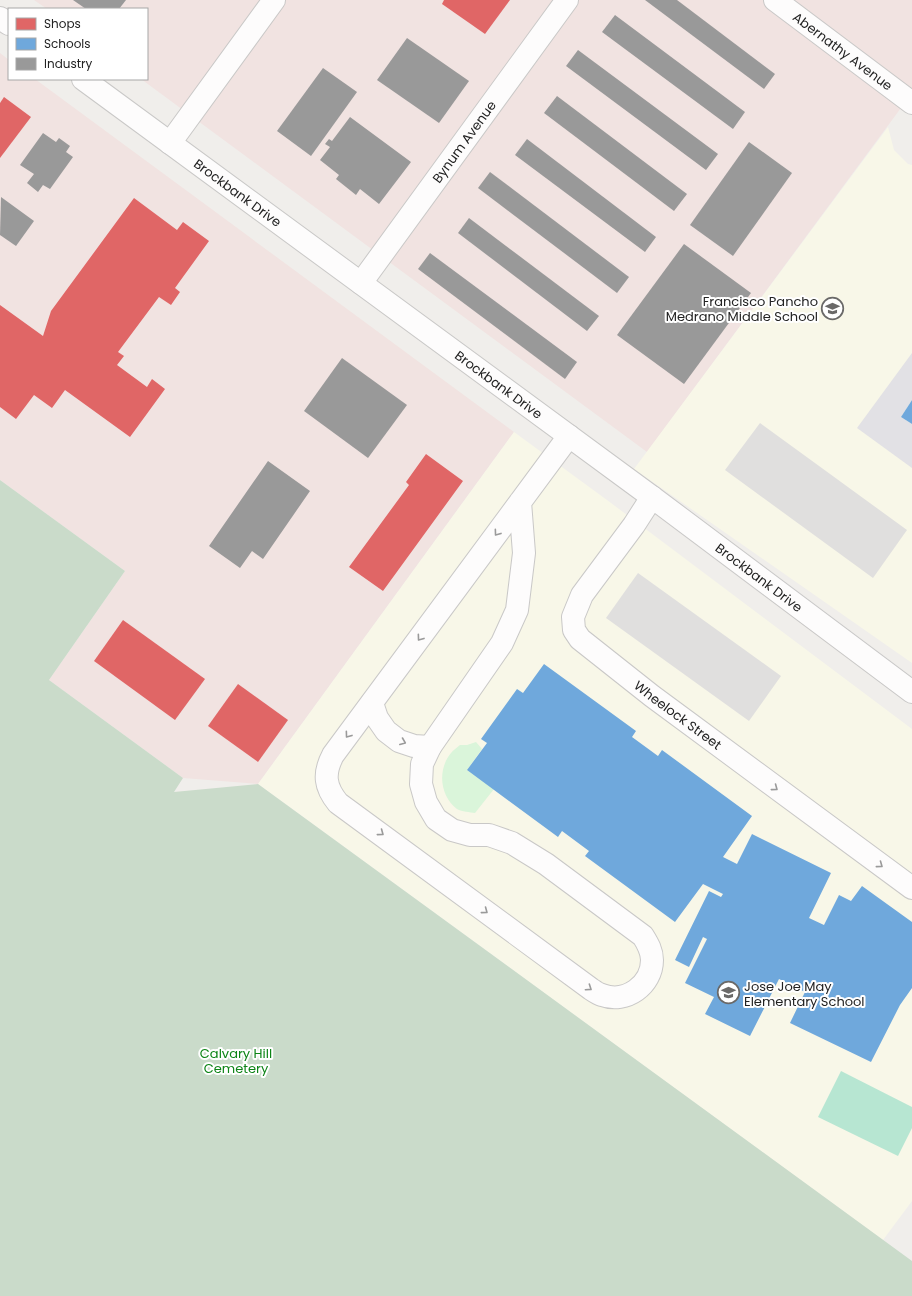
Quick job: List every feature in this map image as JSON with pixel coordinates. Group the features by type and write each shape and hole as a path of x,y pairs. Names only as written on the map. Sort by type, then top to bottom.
{"street":[{"path":"170,142 274,0"},
{"name":"Bynum Avenue","path":"360,283 567,0"},
{"name":"Abernathy Avenue","path":"775,0 912,102"},
{"name":"Brockbank Drive","path":"84,80 652,497 912,692"},
{"path":"520,502 524,553 517,610 502,643 430,747 422,764 421,784 426,802 436,818 452,830 470,835 490,835 512,843 546,864 644,936 650,947 652,959 650,971 645,982 626,996 614,998 602,995 591,989 338,803 332,795 326,775 328,765 333,756 520,502 569,436"},
{"name":"Wheelock Street","path":"652,497 634,525 582,595 573,617 574,630 580,639 652,696 912,888"},
{"path":"372,703 376,718 386,731 399,741 414,746 430,747"}],"shaded area":[{"path":"34,0 912,0 912,93 647,452 142,80 148,80 148,8 46,8"},
{"path":"0,53 8,59 8,80 36,80 514,432 258,784 183,778 49,680 125,571 0,480"},
{"name":"Francisco Pancho Medrano Middle School","path":"888,127 894,150 908,164 912,165 912,663 634,469"},
{"path":"912,353 912,400 901,417 912,424 912,468 857,428"},
{"path":"760,423 907,530 873,578 725,470"},
{"name":"Jose Joe May Elementary School","path":"514,432 912,729 912,1201 883,1240 258,784"},
{"path":"638,573 781,676 749,721 606,618"}],"green space":[{"name":"Calvary Hill Cemetery","path":"0,480 125,571 49,680 183,778 174,792 258,784 912,1261 912,1296 0,1296"},
{"path":"476,742 482,749 467,770 494,789 475,813 459,810 451,804 444,790 442,775 447,760 453,751 460,745 467,745"},
{"path":"841,1071 912,1107 912,1128 898,1156 818,1117"}],"building: Shops":[{"path":"444,0 510,0 485,34 442,4"},
{"path":"4,97 31,117 0,158 0,103"},
{"path":"134,198 177,230 183,222 209,241 175,288 180,292 171,305 159,297 118,352 124,356 117,365 147,387 152,379 165,389 130,437 65,390 52,408 34,395 16,419 0,407 0,305 43,336 51,311"},
{"path":"426,454 463,481 383,591 349,567 409,485 406,482"},
{"path":"123,620 205,679 175,720 94,661"},
{"path":"238,684 288,720 258,762 208,726"}],"building: Schools":[{"path":"912,400 912,424 901,417"},
{"path":"544,664 636,731 632,737 658,756 662,750 752,816 723,857 737,864 752,834 831,873 809,918 824,925 839,895 851,901 862,886 912,922 912,988 900,1005 871,1062 790,1023 805,992 779,979 750,1036 705,1014 714,997 685,983 707,939 703,937 689,967 675,960 709,891 721,897 723,894 703,884 675,922 585,856 589,851 562,831 558,837 467,770 487,743 481,739 517,689 523,693"}],"building: Industry":[{"path":"73,0 126,0 120,8 85,8"},
{"path":"645,0 677,0 775,74 764,89"},
{"path":"615,15 745,112 733,129 602,32"},
{"path":"407,38 469,81 439,123 377,80"},
{"path":"578,50 718,154 706,170 566,66"},
{"path":"323,68 357,92 311,156 277,131"},
{"path":"557,96 687,194 674,211 544,113"},
{"path":"350,117 411,162 379,204 360,189 356,195 336,179 339,175 320,160 330,147 325,144 329,139 332,141"},
{"path":"43,133 56,142 59,138 70,146 66,152 73,157 50,189 43,185 38,192 27,183 34,174 20,165"},
{"path":"527,139 656,237 645,252 515,155"},
{"path":"749,142 792,173 733,256 690,225"},
{"path":"490,172 629,277 617,293 478,188"},
{"path":"1,197 34,221 16,246 0,235"},
{"path":"469,218 599,316 587,331 458,233"},
{"path":"684,244 751,293 684,384 617,335"},
{"path":"430,253 577,362 565,379 418,269"},
{"path":"342,358 407,405 368,458 304,411"},
{"path":"268,461 310,491 263,559 252,551 240,568 209,546"}],"place":[{"name":"Francisco Pancho Medrano Middle School","path":"833,308"},
{"name":"Jose Joe May Elementary School","path":"728,993"}]}
